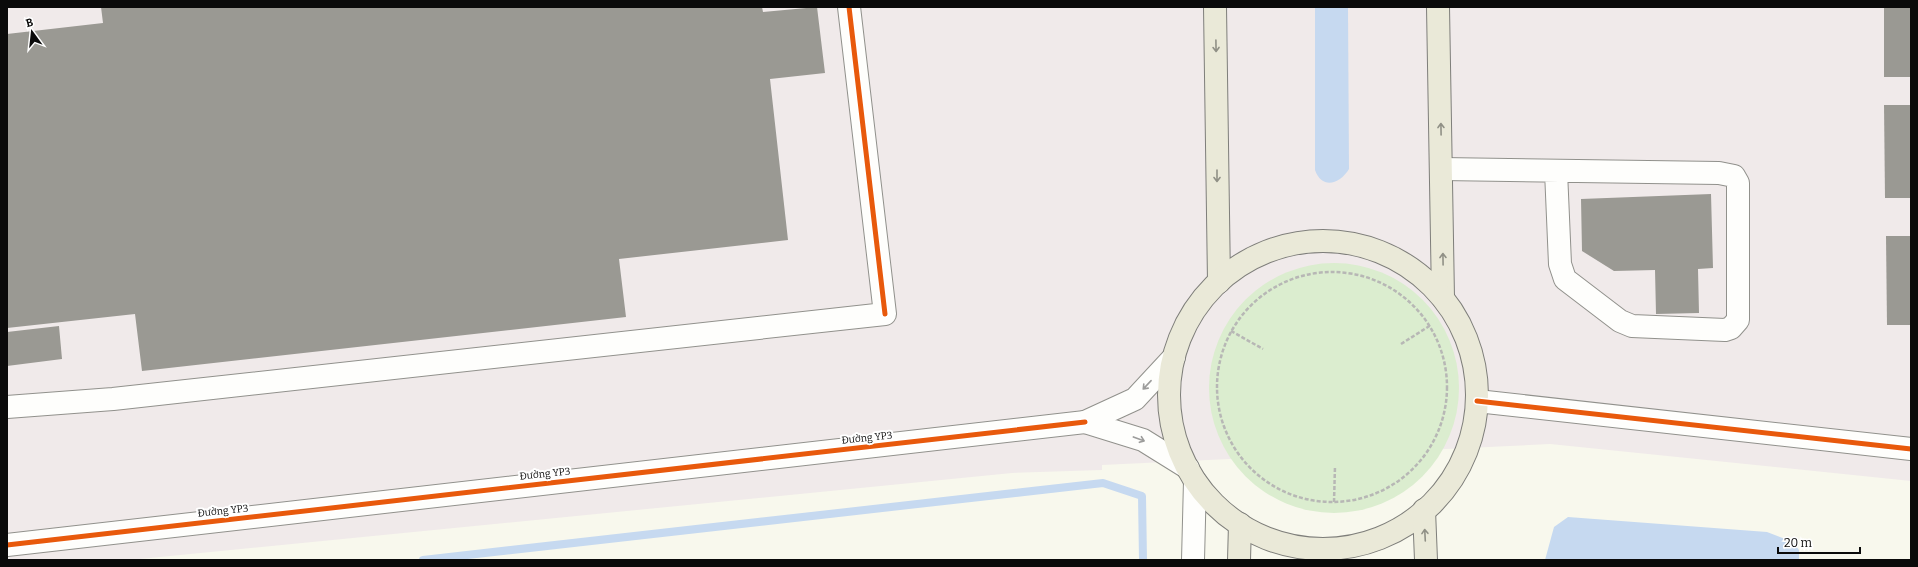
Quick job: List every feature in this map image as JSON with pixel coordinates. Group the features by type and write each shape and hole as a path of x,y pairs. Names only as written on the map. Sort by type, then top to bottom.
{"main road":[{"path":"1215,7 1219,282"},
{"path":"1438,7 1442,169 1443,298"},
{"path":"1335,242 1374,250 1398,260 1420,275 1443,298 1455,314 1468,342 1476,371 1477,402 1472,437 1462,460 1447,486 1424,510 1396,530 1376,539 1354,545 1332,548 1309,548 1287,544 1265,537 1226,515 1210,499 1192,475 1177,444 1170,414 1169,395 1174,357 1181,336 1190,317 1219,282 1246,262 1270,251 1296,244 1335,242"},
{"path":"1424,510 1426,560"},
{"path":"1239,560 1240,524"}],"street":[{"path":"7,407 121,398 885,314 849,7"},
{"path":"1442,169 1719,173 1734,176 1738,183 1738,320 1735,324 1725,330 1632,326 1620,321 1575,289 1565,279 1560,264 1556,171"},
{"path":"1085,422 1135,399 1174,357"},
{"path":"1477,402 1911,449"},
{"path":"1085,422 1143,440 1192,475 1193,560"},
{"name":"Đường YP3","path":"7,545 1085,422"}],"path":[{"path":"1333,271 1362,275 1389,286 1415,306 1430,325 1444,355 1448,379 1445,412 1433,443 1413,469 1386,488 1356,500 1334,502 1306,499 1276,487 1250,468 1230,441 1219,410 1216,394 1219,362 1231,331 1251,305 1278,285 1301,276 1333,271"},
{"path":"1401,344 1430,325"},
{"path":"1231,331 1263,349"},
{"path":"1334,502 1335,466"}],"shaded area":[{"path":"7,7 1911,7 1911,481 1550,444 1102,465 1102,470 1012,473 130,560 7,560"}],"green space":[{"path":"1334,263 1358,266 1382,273 1403,284 1422,300 1438,319 1449,340 1456,364 1459,388 1456,412 1449,436 1438,457 1422,476 1403,492 1382,503 1358,510 1334,513 1310,510 1286,503 1265,492 1246,476 1230,457 1219,436 1212,412 1209,388 1212,364 1219,340 1230,319 1246,300 1265,284 1286,273 1310,266"}],"water":[{"path":"1315,7 1348,7 1349,169 1341,178 1331,183 1322,180 1315,170"},
{"path":"1568,517 1767,532 1793,542 1799,550 1799,560 1545,560 1554,527"}],"building":[{"path":"101,7 762,7 763,12 817,7 825,73 770,79 788,240 619,259 626,317 142,371 135,314 7,328 7,34 103,23"},
{"path":"1884,7 1911,7 1911,77 1884,77"},
{"path":"1884,105 1911,105 1911,198 1885,198"},
{"path":"1711,194 1713,268 1698,269 1699,313 1656,314 1655,270 1614,271 1582,251 1581,199"},
{"path":"1886,236 1911,236 1911,325 1887,325"},
{"path":"59,326 62,359 7,366 7,332"}],"waterway":[{"path":"423,560 1103,483 1142,496 1143,560"}],"cycle path":[{"path":"849,7 885,314"},
{"path":"1477,401 1911,449"},
{"path":"7,545 1085,422"}]}
